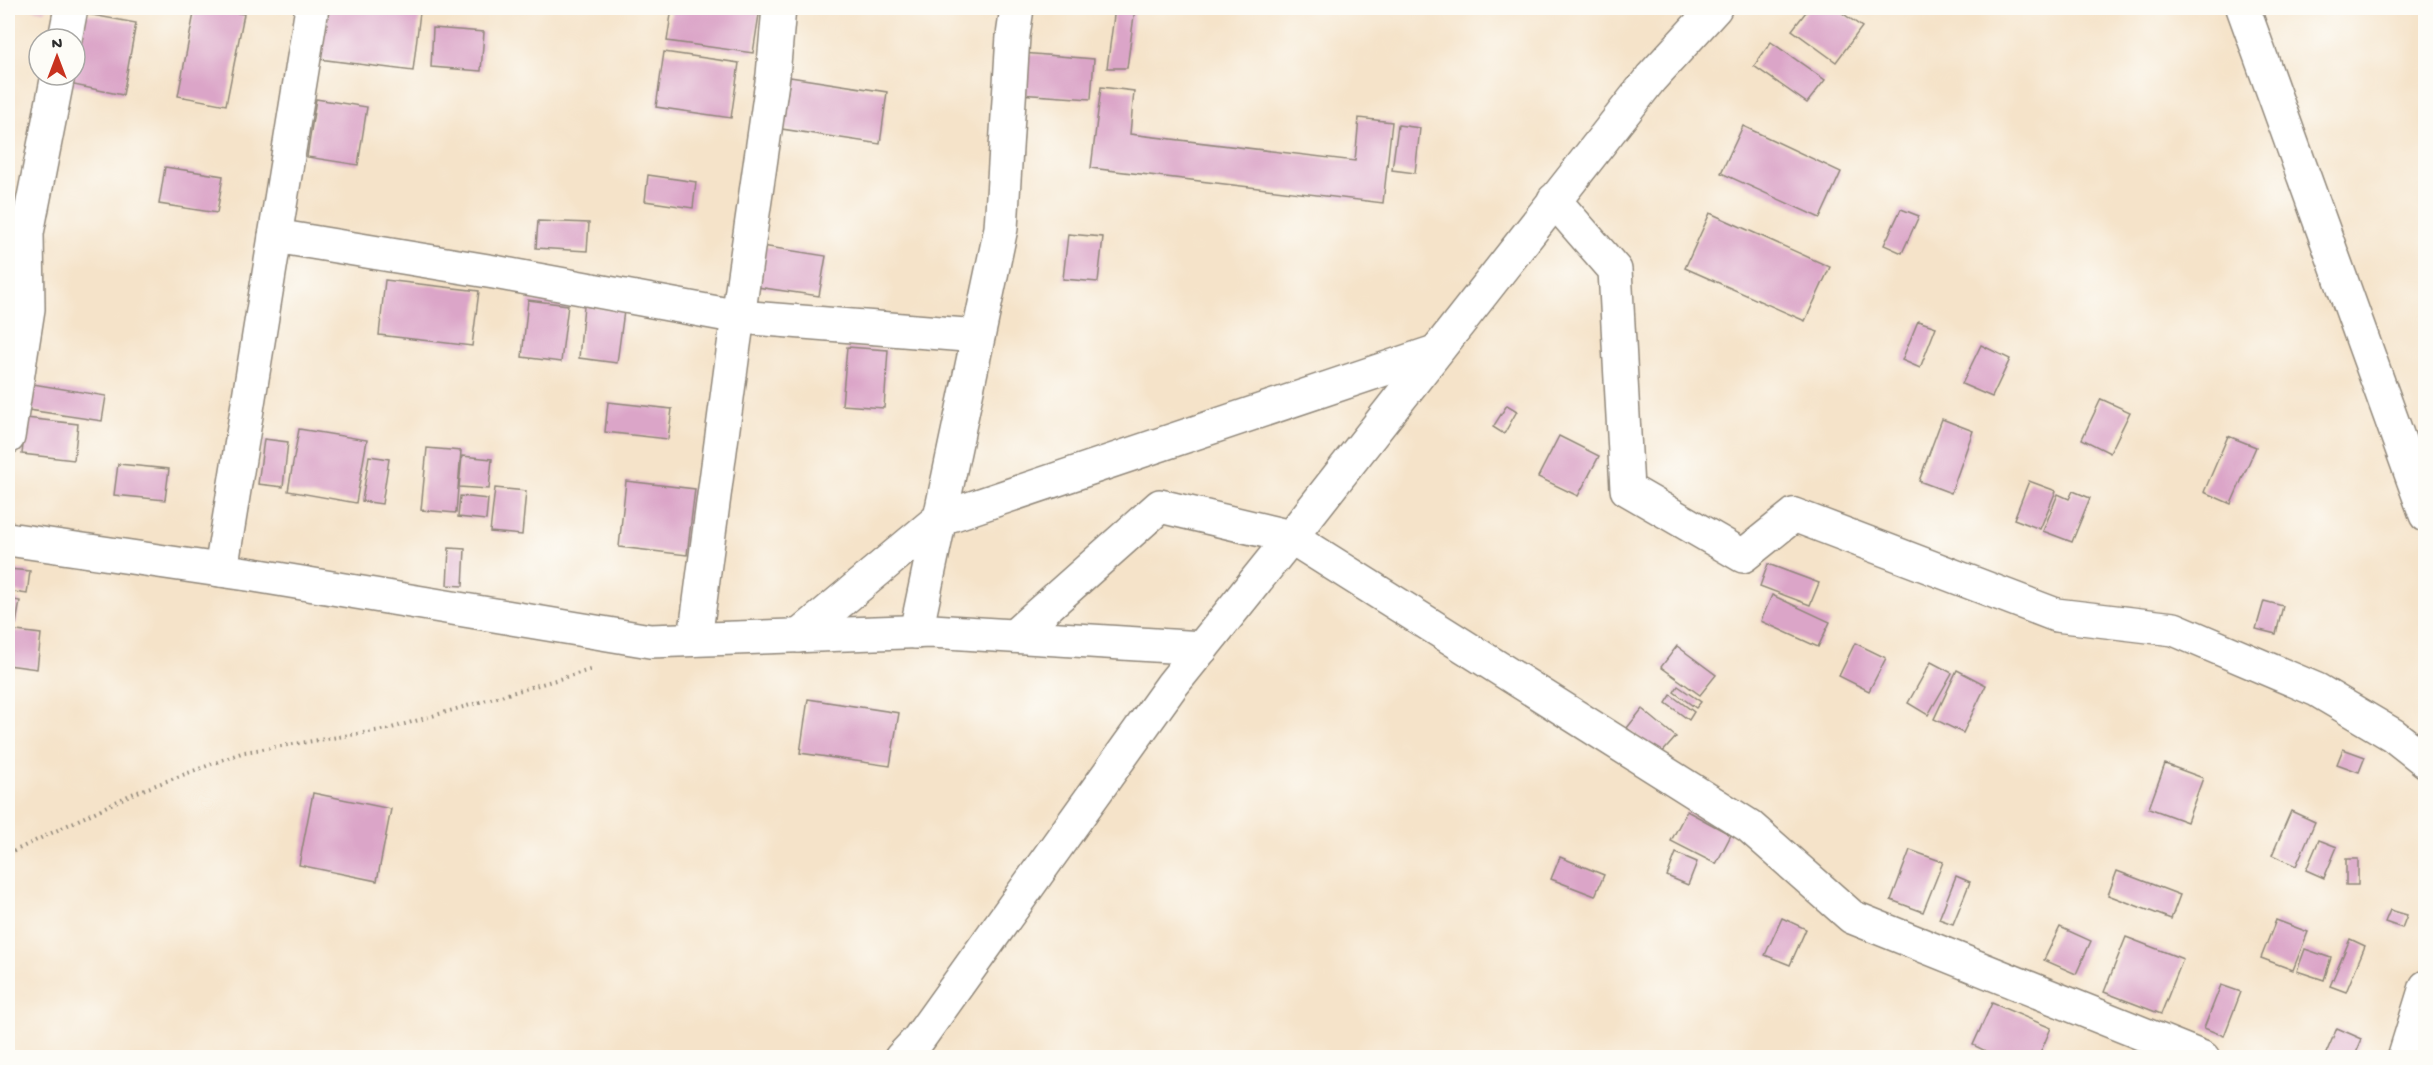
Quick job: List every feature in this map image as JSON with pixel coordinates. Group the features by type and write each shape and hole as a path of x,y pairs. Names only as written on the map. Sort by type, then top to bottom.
{"street":[{"path":"67,27 71,8"},
{"path":"221,570 312,8"},
{"path":"695,639 773,75 779,8"},
{"path":"916,632 1001,228 1012,48 1017,8"},
{"path":"901,1058 918,1040 1172,685 1292,537 1651,78 1715,8"},
{"path":"2243,8 2426,515"},
{"path":"8,437 28,309 27,233 56,87"},
{"path":"1554,200 1615,270 1627,489 1743,556 1794,515 2055,615 2174,629 2317,690 2393,735 2426,761"},
{"path":"275,236 739,316 978,336"},
{"path":"799,636 939,519 1435,352"},
{"path":"1014,636 1160,506 1292,537 1749,826 1852,917 2204,1058"},
{"path":"8,539 221,570 650,641 916,632 1202,648"},
{"path":"2404,1058 2426,987"}],"path":[{"path":"8,854 132,794 244,752 388,729 604,666"}],"building":[{"path":"29,8 46,8 45,11"},
{"path":"195,8 210,8 244,14 226,105 178,96"},
{"path":"328,8 379,8 420,12 413,71 319,59"},
{"path":"672,8 760,8 753,53 667,41"},
{"path":"1115,8 1135,8 1127,68 1107,68"},
{"path":"1809,8 1835,8 1862,27 1836,62 1792,30"},
{"path":"82,13 136,23 123,95 84,87 87,87 87,27 79,27"},
{"path":"433,28 484,32 481,71 431,67"},
{"path":"1771,42 1825,80 1807,103 1754,66"},
{"path":"664,52 739,63 731,118 656,107"},
{"path":"1022,53 1094,59 1091,99 1019,94"},
{"path":"790,77 887,92 880,144 782,129"},
{"path":"1101,87 1134,91 1130,134 1355,161 1359,118 1392,122 1383,203 1091,168"},
{"path":"316,99 367,107 358,165 307,157"},
{"path":"1398,125 1420,128 1415,173 1392,170"},
{"path":"1743,126 1841,172 1820,218 1721,173"},
{"path":"165,167 223,176 217,213 159,204"},
{"path":"648,175 696,182 693,208 645,201"},
{"path":"1901,209 1919,216 1902,253 1884,245"},
{"path":"1710,213 1830,267 1805,321 1685,268"},
{"path":"538,221 589,223 587,251 536,248"},
{"path":"1068,234 1103,237 1098,282 1063,279"},
{"path":"762,246 826,256 819,296 757,287"},
{"path":"385,280 479,291 472,346 379,335"},
{"path":"528,300 568,305 561,362 522,357"},
{"path":"584,306 624,311 617,363 579,358"},
{"path":"1918,321 1936,327 1920,368 1902,360"},
{"path":"1981,345 2010,359 1992,397 1962,384"},
{"path":"847,347 888,350 884,408 842,405"},
{"path":"33,384 106,396 102,421 29,410"},
{"path":"2101,399 2130,412 2110,453 2082,439"},
{"path":"608,402 672,409 668,439 605,432"},
{"path":"1507,405 1517,411 1504,434 1493,427"},
{"path":"26,418 78,424 74,460 22,454"},
{"path":"1942,419 1973,431 1951,493 1919,481"},
{"path":"299,429 367,440 356,503 288,491"},
{"path":"1559,436 1599,456 1578,496 1538,477"},
{"path":"2228,436 2256,447 2231,504 2204,492"},
{"path":"264,439 288,442 283,487 258,484"},
{"path":"427,448 461,451 456,513 421,510"},
{"path":"369,456 389,459 382,504 362,501"},
{"path":"462,456 492,459 489,489 459,487"},
{"path":"118,464 169,469 165,500 114,495"},
{"path":"626,481 695,489 687,555 619,547"},
{"path":"2029,481 2056,491 2040,529 2014,519"},
{"path":"495,488 526,491 522,535 490,532"},
{"path":"2073,491 2090,498 2072,542 2043,531 2058,494 2069,499"},
{"path":"460,496 488,499 486,520 458,517"},
{"path":"449,548 465,549 463,586 447,585"},
{"path":"1768,564 1819,583 1810,605 1760,586"},
{"path":"8,569 30,571 27,594 8,591"},
{"path":"1772,595 1830,622 1818,647 1761,621"},
{"path":"8,599 20,601 16,624 8,623"},
{"path":"2264,601 2283,606 2276,634 2256,629"},
{"path":"8,630 41,634 37,669 8,665"},
{"path":"1855,643 1886,658 1869,691 1839,676"},
{"path":"1677,646 1716,675 1700,695 1661,667"},
{"path":"1931,662 1952,673 1928,715 1908,703"},
{"path":"1957,670 1986,685 1963,733 1934,719"},
{"path":"1678,686 1701,702 1696,708 1674,692"},
{"path":"1671,695 1694,712 1689,720 1666,703"},
{"path":"808,699 899,713 890,766 800,753"},
{"path":"1642,709 1676,737 1660,755 1627,728"},
{"path":"2343,749 2365,757 2359,772 2337,764"},
{"path":"2165,764 2203,778 2187,822 2149,808"},
{"path":"313,793 391,809 377,881 299,865"},
{"path":"1687,811 1731,835 1716,864 1671,841"},
{"path":"2291,811 2315,822 2296,866 2272,855"},
{"path":"2319,840 2337,847 2324,878 2306,870"},
{"path":"1910,850 1943,862 1923,912 1891,900"},
{"path":"1676,853 1697,862 1688,885 1667,876"},
{"path":"1560,857 1604,875 1595,896 1551,879"},
{"path":"2346,859 2358,859 2358,885 2346,885"},
{"path":"2117,871 2180,895 2171,919 2108,895"},
{"path":"1956,876 1970,882 1953,924 1939,919"},
{"path":"2390,910 2407,915 2402,928 2385,922"},
{"path":"1782,918 1806,929 1790,965 1765,955"},
{"path":"2276,920 2308,932 2293,970 2261,958"},
{"path":"2060,927 2091,941 2076,974 2044,960"},
{"path":"2126,937 2183,959 2161,1014 2104,992"},
{"path":"2350,939 2365,946 2346,992 2330,986"},
{"path":"2305,949 2331,958 2324,980 2297,971"},
{"path":"2221,985 2241,992 2224,1036 2204,1028"},
{"path":"1992,1003 2051,1028 2038,1058 2000,1058 1973,1045"},
{"path":"2337,1028 2362,1039 2354,1058 2324,1058"}]}
